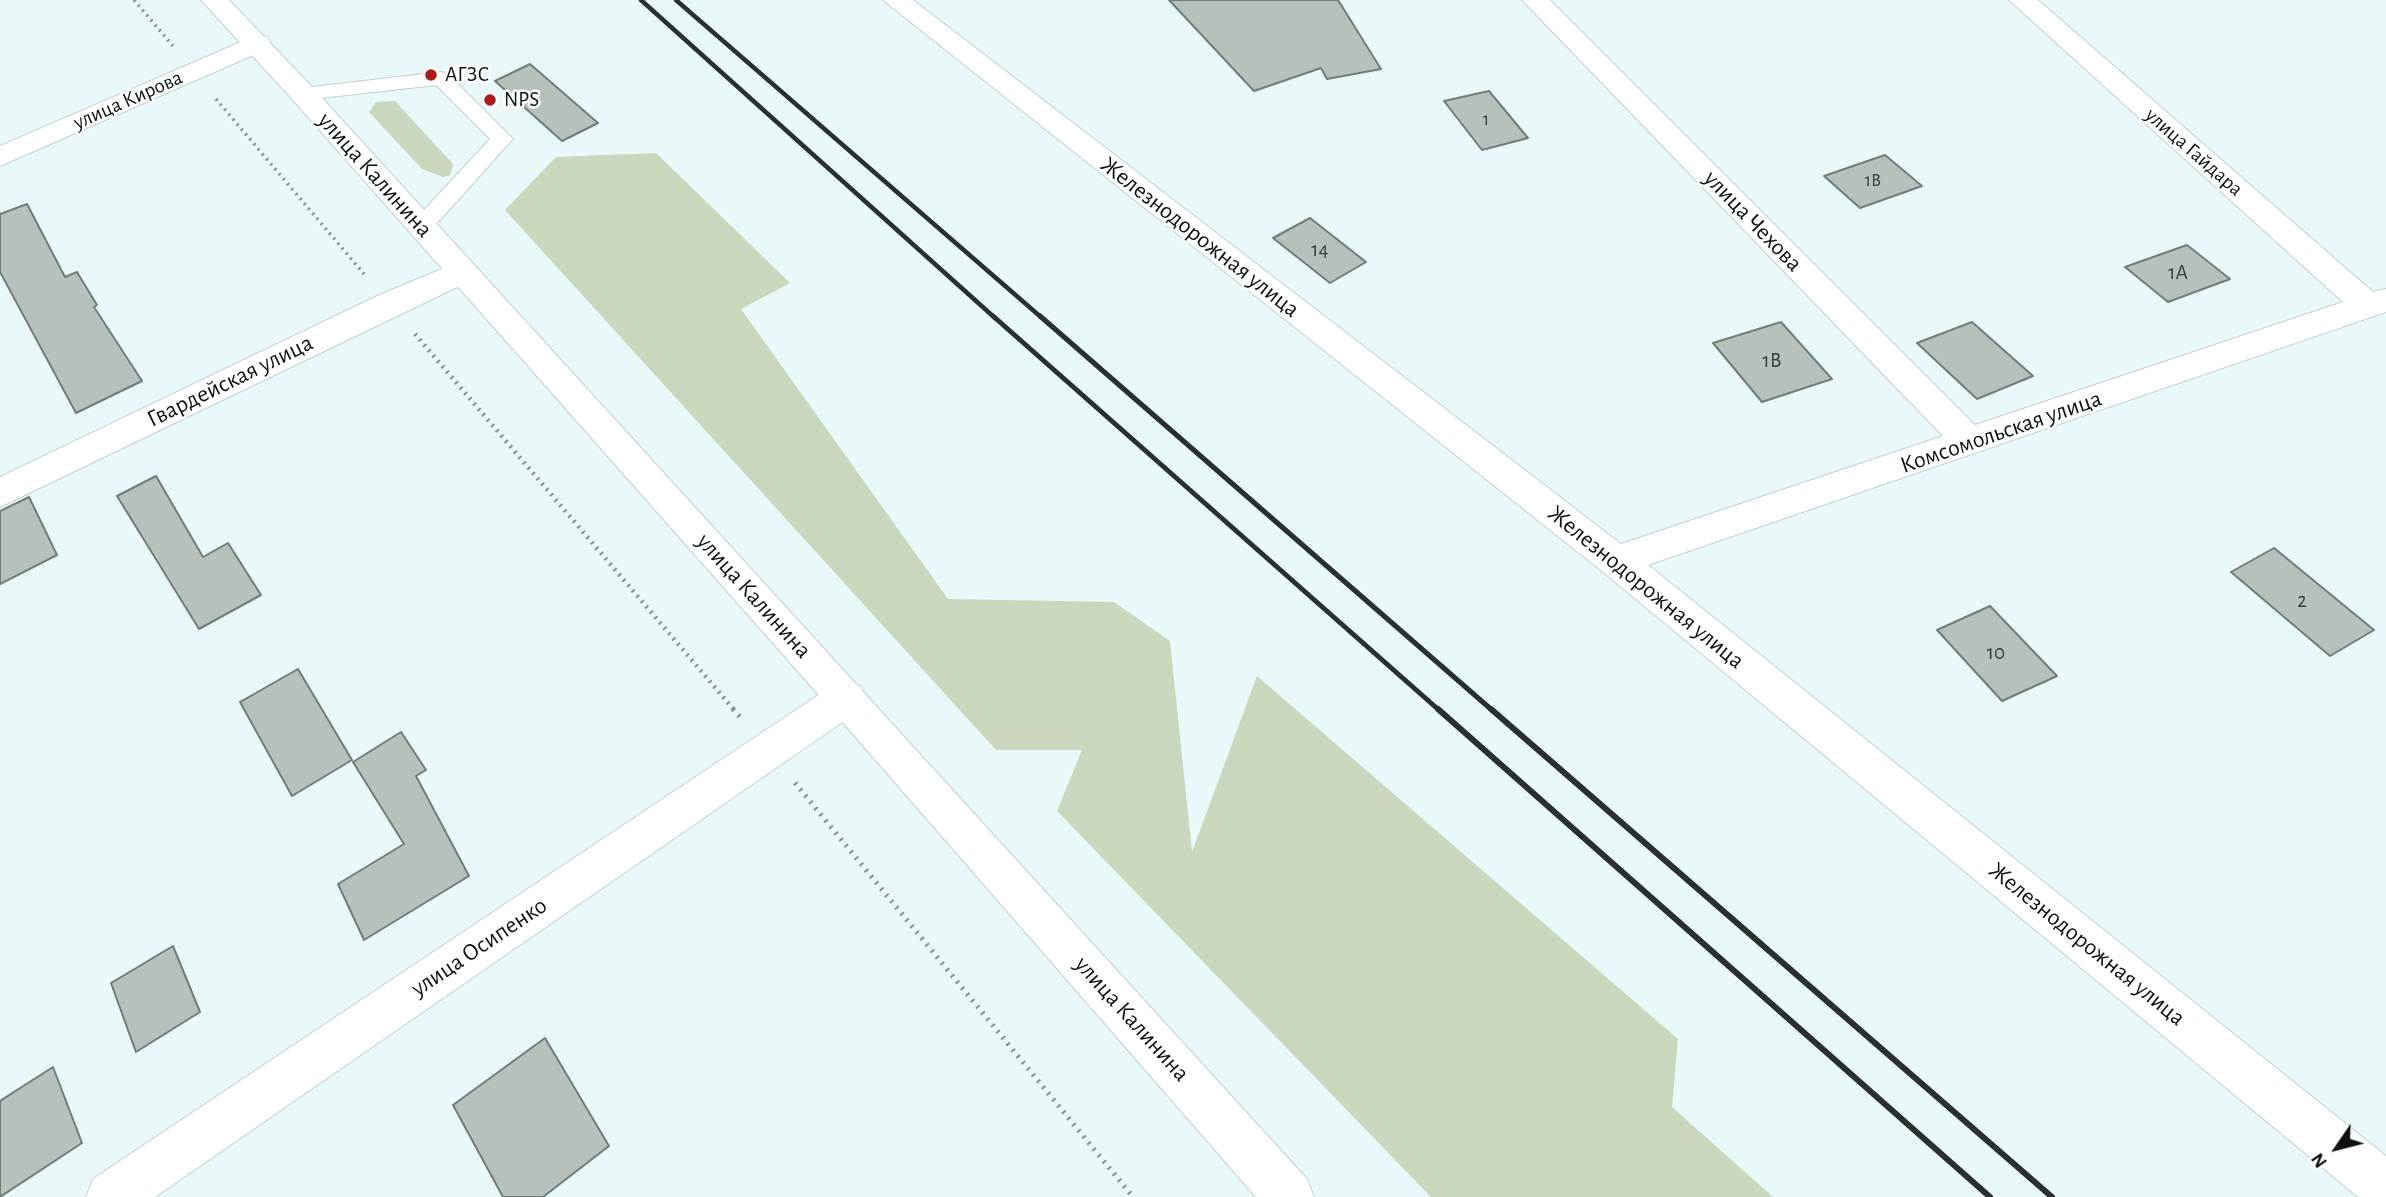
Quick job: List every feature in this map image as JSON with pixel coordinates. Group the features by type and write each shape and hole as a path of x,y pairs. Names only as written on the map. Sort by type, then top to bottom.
{"street":[{"name":"улица Калинина","path":"214,0 257,43 846,698 1289,1197"},
{"name":"Железнодорожная улица","path":"896,0 1616,561 2386,1188"},
{"name":"улица Чехова","path":"1535,0 1970,443"},
{"name":"улица Гайдара","path":"2022,0 2377,302"},
{"name":"улица Кирова","path":"0,157 257,43"},
{"name":"Гвардейская улица","path":"0,493 389,304 461,272"},
{"name":"Комсомольская улица","path":"1616,561 1970,443 2377,302"},
{"name":"улица Осипенко","path":"111,1197 846,698"}],"lane":[{"path":"303,94 441,78 502,139 421,227"}],"path":[{"path":"134,0 769,751 1133,1197"}],"green space":[{"path":"395,101 453,164 450,175 443,177 422,169 369,112 376,102"},
{"path":"656,153 790,283 741,309 948,599 1114,602 1170,641 1192,852 1257,676 1678,1039 1672,1107 1773,1197 1431,1197 1057,811 1082,750 996,750 505,210 556,157"}],"building":[{"path":"1169,0 1338,0 1381,69 1327,79 1321,68 1254,91"},
{"path":"530,64 598,123 562,141 495,81"},
{"path":"1489,91 1528,138 1482,150 1444,101"},
{"path":"1885,155 1922,186 1860,208 1824,176"},
{"path":"27,204 65,277 77,272 97,305 94,307 142,381 76,413 0,272 0,214"},
{"path":"1310,218 1366,262 1330,283 1273,238"},
{"path":"2187,245 2230,279 2168,302 2125,267"},
{"path":"1781,322 1832,379 1762,402 1713,343"},
{"path":"1972,322 2033,376 1977,399 1917,343"},
{"path":"156,476 203,557 228,543 261,595 199,629 117,496"},
{"path":"29,497 57,555 0,584 0,511"},
{"path":"2274,548 2374,630 2330,656 2231,572"},
{"path":"1990,606 2057,676 2002,701 1937,630"},
{"path":"298,669 352,760 292,796 240,702"},
{"path":"401,732 426,770 416,776 469,876 364,940 338,884 404,844 353,762"},
{"path":"173,946 200,1012 136,1052 111,983"},
{"path":"545,1038 609,1146 543,1197 503,1197 453,1105"},
{"path":"53,1067 82,1143 0,1197 0,1101"}],"railway":[{"path":"641,0 995,318"},
{"path":"676,0 1042,318"},
{"path":"993,316 1440,711"},
{"path":"1040,316 1493,711"},
{"path":"1438,709 1990,1197"},
{"path":"1491,709 2052,1197"}],"place":[{"name":"АГЗС","path":"431,75"},
{"name":"NPS","path":"490,100"}]}
